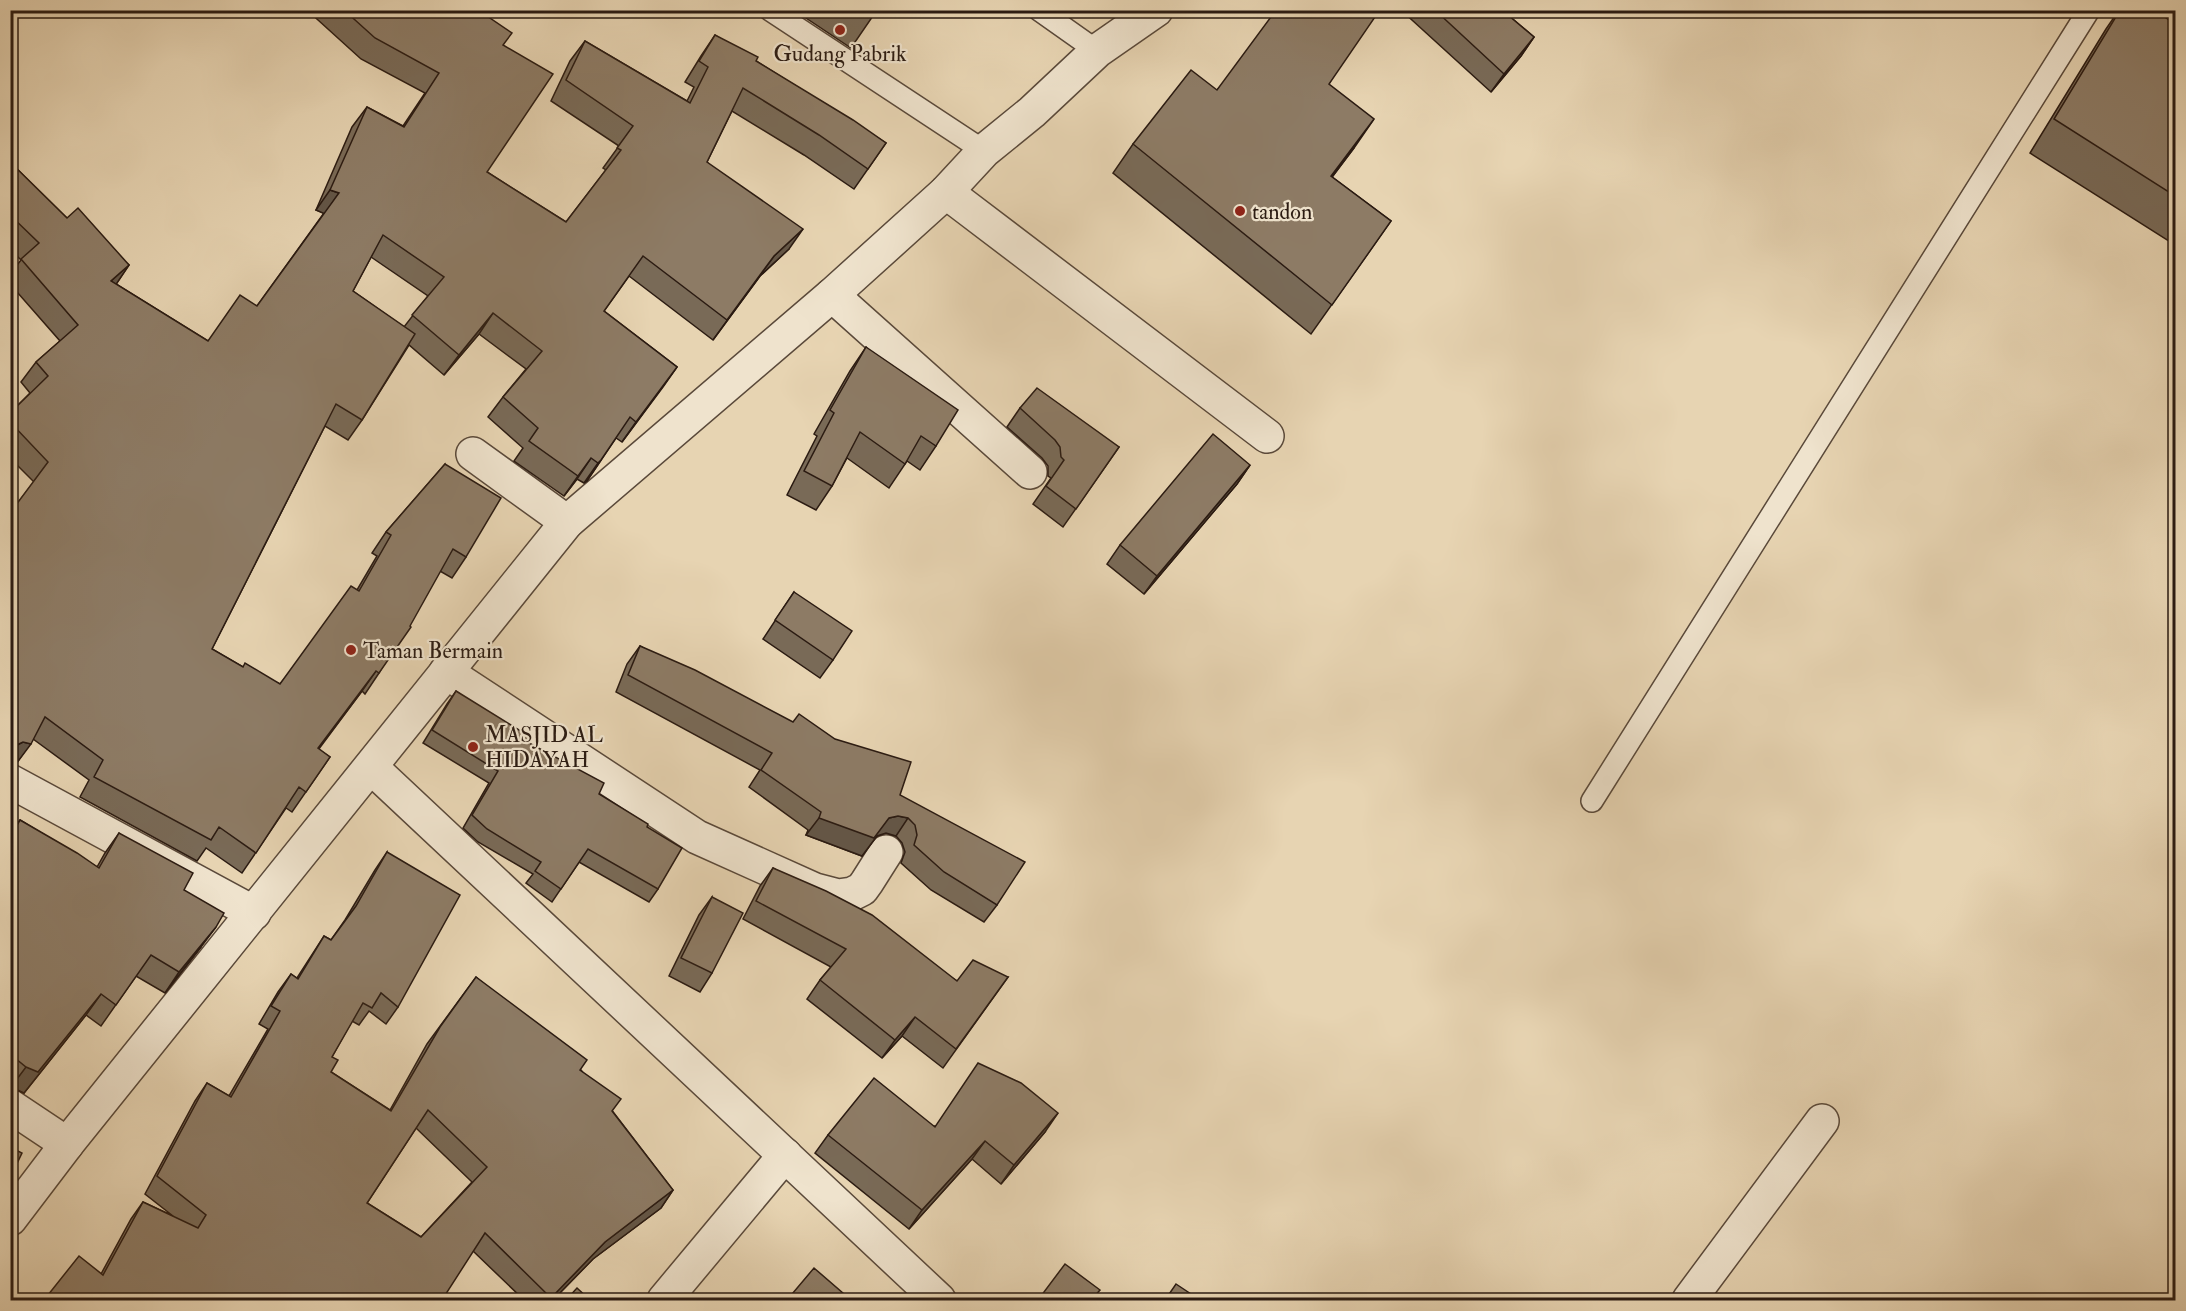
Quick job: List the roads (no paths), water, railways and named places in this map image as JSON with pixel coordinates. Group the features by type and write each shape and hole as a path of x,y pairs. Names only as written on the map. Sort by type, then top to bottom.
{"street":[{"path":"10,1219 67,1144 567,522 832,295 946,192 984,151 1032,112 1097,51 1156,10"},
{"path":"946,192 1267,436"},
{"path":"832,295 1030,472"},
{"path":"473,454 567,522"},
{"path":"446,672 697,837 815,890 838,896 852,894 862,889 886,852"},
{"path":"371,768 939,1300"},
{"path":"10,782 254,913"},
{"path":"10,1106 67,1144"},
{"path":"1689,1300 1822,1121"},
{"path":"664,1300 785,1155"}],"lane":[{"path":"770,10 984,151"},
{"path":"1039,10 1097,51"},
{"path":"1592,801 2089,10"}],"place":[{"name":"Gudang Pabrik","path":"840,30"},
{"name":"tandon","path":"1240,211"},
{"name":"Taman Bermain","path":"351,650"},
{"name":"MASJID AL HIDAYAH","path":"473,747"}]}
